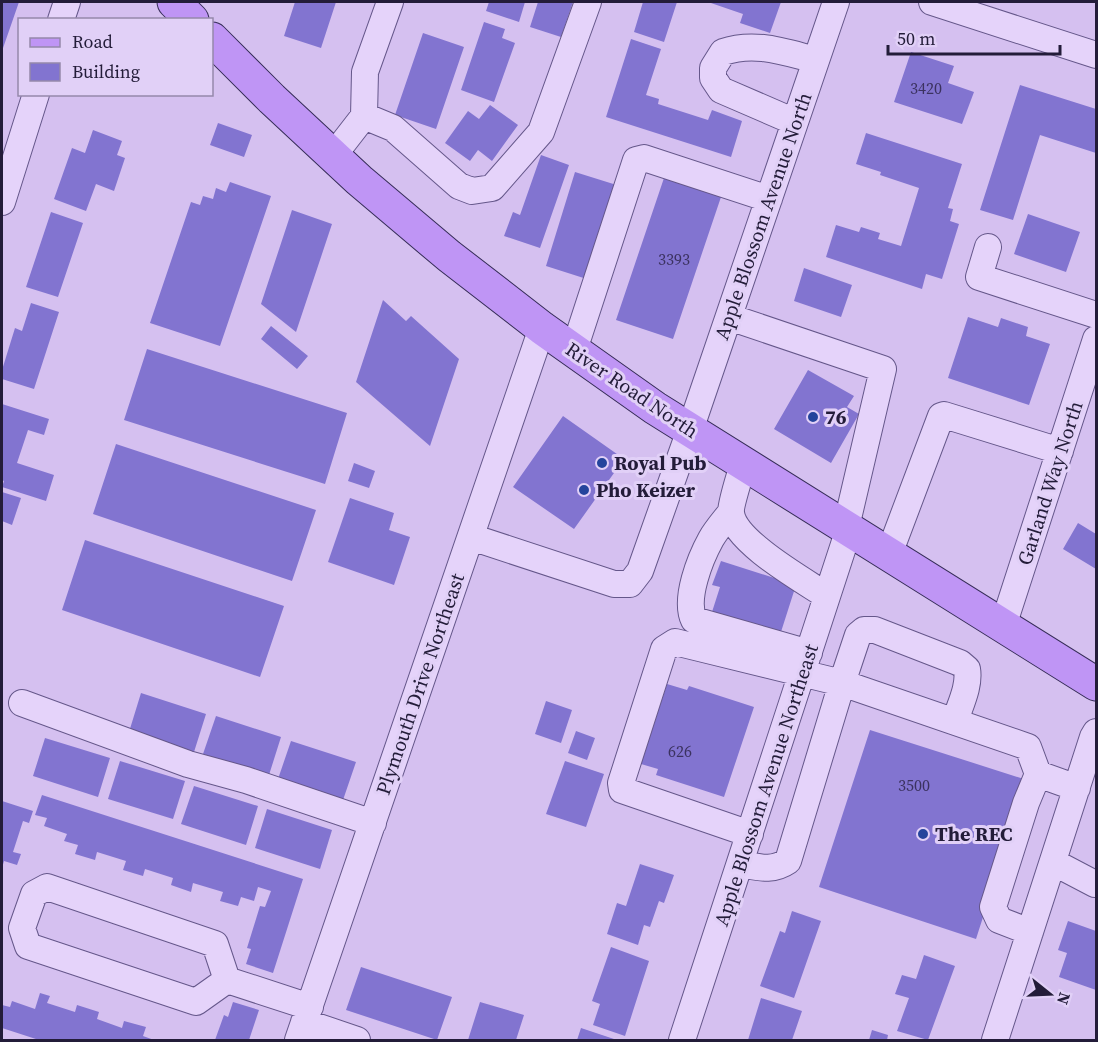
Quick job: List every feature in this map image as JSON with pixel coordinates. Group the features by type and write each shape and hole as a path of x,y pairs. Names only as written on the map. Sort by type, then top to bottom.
{"main road":[{"path":"174,2 190,18"},
{"name":"River Road North","path":"213,40 333,156 449,256 542,328 655,408 1096,684"}],"street":[{"path":"62,18 67,2"},
{"path":"333,156 364,116 365,72 390,2"},
{"path":"364,116 393,128 459,186 472,191 492,188 541,132 588,2"},
{"name":"Apple Blossom Avenue North","path":"471,537 614,584 630,584 640,571 836,2"},
{"path":"932,2 1096,55"},
{"path":"795,122 721,90 712,78 713,68 723,52 737,47 760,46 816,60"},
{"path":"2,202 35,96"},
{"path":"574,350 636,160 644,158 769,200"},
{"path":"988,247 979,277 1096,315"},
{"name":"Apple Blossom Avenue Northeast","path":"682,1041 828,596 848,528 883,369 729,317"},
{"name":"Plymouth Drive Northeast","path":"304,1023 542,328"},
{"name":"Garland Way North","path":"1003,626 1096,339"},
{"path":"890,554 941,416 944,415 1060,451"},
{"path":"743,464 731,512 711,539 692,588 689,610 694,620 805,664 842,683 1028,747 1038,774 1026,803 993,907 999,920 1030,932"},
{"path":"731,512 741,534 776,562 828,596"},
{"path":"740,864 767,869 779,867 788,861 842,683 858,635 864,630 875,630 960,663 967,669 966,687 955,721"},
{"path":"750,834 628,794 622,790 621,783 664,649 675,642 805,664"},
{"path":"22,703 188,764 246,780 373,823"},
{"path":"995,1041 1053,862 1085,782 1096,732"},
{"path":"1038,774 1085,782"},
{"path":"1053,862 1096,882"},
{"path":"227,980 195,1002 28,946 22,928 33,894 48,887 215,944 227,980 304,1023 357,1041"}],"building":[{"path":"2,2 19,2 2,51"},
{"path":"295,2 336,2 321,48 284,36"},
{"path":"489,2 525,2 519,22 486,11"},
{"path":"538,2 573,2 561,37 530,27"},
{"path":"643,2 677,2 664,42 634,32"},
{"path":"708,2 781,2 770,33 740,23 743,14"},
{"path":"484,22 505,29 502,38 515,43 494,102 461,90"},
{"path":"423,33 464,47 436,129 395,115"},
{"path":"631,39 661,49 646,95 659,99 658,104 708,120 712,110 742,121 731,157 606,117"},
{"path":"911,52 954,66 948,83 974,92 962,124 894,102"},
{"path":"1020,85 1096,109 1096,153 1040,135 1013,220 980,210"},
{"path":"490,105 518,125 492,161 478,150 470,161 445,143 468,111 479,119"},
{"path":"218,123 252,135 244,157 210,145"},
{"path":"93,130 122,141 117,155 125,158 114,191 96,184 86,211 54,199 72,148 85,153"},
{"path":"866,133 962,164 948,208 953,209 950,221 959,224 942,279 926,274 922,289 826,257 836,225 859,232 861,227 880,233 878,239 901,246 919,188 856,164"},
{"path":"541,155 569,165 540,248 504,236 513,212 520,215"},
{"path":"575,172 623,187 593,281 546,266"},
{"path":"664,178 721,197 673,339 616,320"},
{"path":"230,182 271,196 220,346 150,323 191,202 200,205 203,196 213,199 216,188 226,192"},
{"path":"292,210 332,224 296,332 261,304"},
{"path":"51,212 83,223 58,297 26,287"},
{"path":"1028,214 1080,232 1066,272 1014,254"},
{"path":"804,268 852,285 841,317 794,301"},
{"path":"383,300 406,321 411,316 459,359 430,446 356,382"},
{"path":"31,303 59,312 34,389 2,379 2,370 15,328 22,331"},
{"path":"968,317 998,327 1001,318 1028,327 1026,336 1050,344 1029,405 948,378"},
{"path":"271,326 308,356 297,369 261,339"},
{"path":"147,349 347,413 325,484 124,420"},
{"path":"808,370 854,396 847,407 859,414 831,463 774,429"},
{"path":"2,404 49,419 44,435 28,430 17,463 54,475 46,501 2,487 4,481 2,480"},
{"path":"563,416 624,459 574,529 513,487"},
{"path":"116,444 316,510 292,581 93,514"},
{"path":"354,463 375,471 369,488 348,481"},
{"path":"2,492 21,498 12,525 2,521"},
{"path":"350,498 394,513 389,530 410,537 394,585 328,562"},
{"path":"1078,523 1096,534 1096,569 1063,549"},
{"path":"85,540 284,606 260,677 62,610"},
{"path":"721,561 796,585 780,635 712,612 720,587 712,585"},
{"path":"667,684 687,690 689,686 754,707 724,797 656,775 658,769 641,764"},
{"path":"141,693 206,714 194,752 129,732"},
{"path":"546,701 572,710 561,743 535,734"},
{"path":"216,716 281,737 269,775 203,754"},
{"name":"The REC","path":"870,730 1027,780 976,939 819,887"},
{"path":"576,731 595,738 587,760 568,753"},
{"path":"45,738 110,758 98,797 33,776"},
{"path":"291,741 356,762 343,800 278,779"},
{"path":"120,761 185,781 173,819 108,799"},
{"path":"565,761 604,774 586,827 546,814"},
{"path":"194,786 258,806 246,845 181,824"},
{"path":"42,795 303,879 273,973 246,964 251,949 247,948 260,906 265,907 271,891 258,887 254,901 241,897 238,906 220,901 223,892 193,883 191,892 171,885 173,878 145,869 143,876 123,870 126,861 97,852 95,860 75,854 78,845 64,841 67,834 44,826 47,818 35,815"},
{"path":"2,801 33,811 29,823 23,821 13,852 21,854 17,865 4,861 2,868"},
{"path":"267,809 332,830 320,869 255,848"},
{"path":"640,864 674,875 664,903 659,901 650,927 644,925 638,945 607,934 617,903 626,906"},
{"path":"792,911 821,921 794,998 760,986 780,931 785,933"},
{"path":"1068,921 1096,931 1096,990 1059,977 1067,953 1058,950"},
{"path":"611,947 649,961 625,1036 593,1025 600,1004 592,1001"},
{"path":"924,955 955,966 928,1040 897,1031 909,998 895,994 902,975 916,979"},
{"path":"361,967 452,997 437,1040 346,1010"},
{"path":"40,993 50,996 47,1003 75,1012 77,1005 99,1012 97,1019 122,1028 124,1021 146,1027 143,1036 154,1040 39,1040 2,1028 2,1005 10,1007 12,1001 35,1009"},
{"path":"761,998 802,1011 792,1040 748,1040"},
{"path":"233,1002 259,1010 249,1040 215,1040 224,1015 228,1017"},
{"path":"480,1002 524,1015 516,1040 468,1040"},
{"path":"581,1028 617,1040 577,1040"},
{"path":"872,1030 888,1035 887,1040 869,1040"}],"place":[{"name":"76","path":"813,417"},
{"name":"Royal Pub","path":"602,463"},
{"name":"Pho Keizer","path":"584,490"},
{"name":"The REC","path":"923,834"}]}
